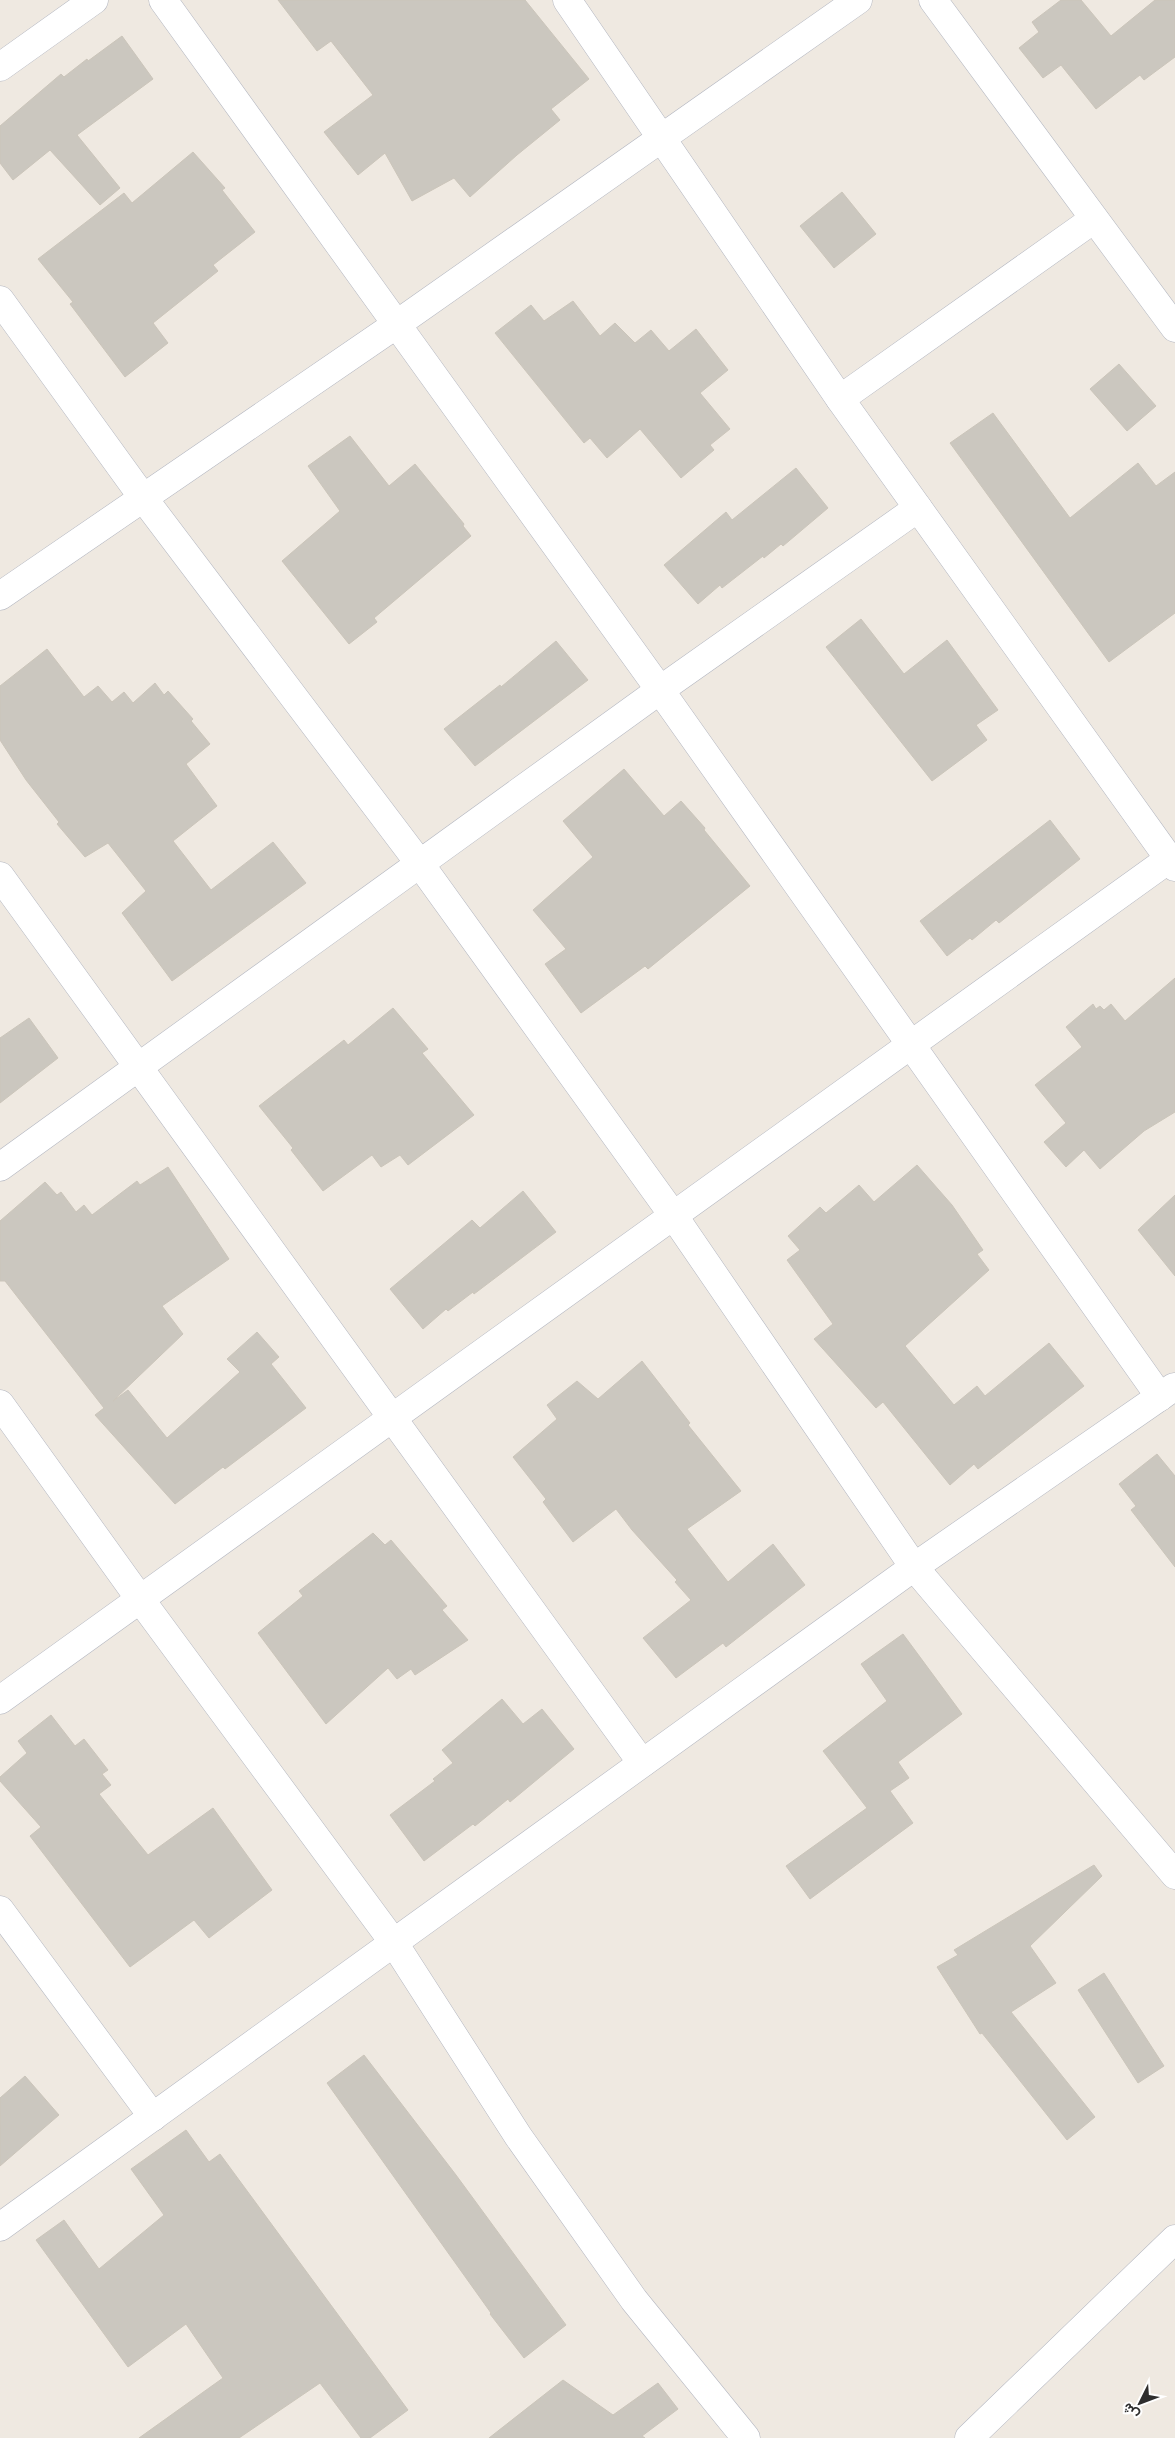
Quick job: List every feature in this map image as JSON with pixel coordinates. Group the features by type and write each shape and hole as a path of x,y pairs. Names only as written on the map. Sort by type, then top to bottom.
{"street":[{"path":"0,67 94,0"},
{"path":"0,2227 914,1567 1167,1392 911,1043 660,690 163,0"},
{"path":"0,1700 911,1043 1172,863 840,399 567,0"},
{"path":"0,596 144,499 662,140 858,0"},
{"path":"933,0 1175,327"},
{"path":"840,399 1094,220"},
{"path":"0,300 144,499 420,864 673,1215 914,1567 1175,1875"},
{"path":"0,1167 660,690 918,508"},
{"path":"0,876 140,1066 642,1763"},
{"path":"0,1404 140,1599 394,1943 518,2136 634,2300 746,2438"},
{"path":"0,1910 153,2117"},
{"path":"969,2438 1175,2239"}],"building":[{"path":"278,0 525,0 589,79 551,109 560,120 470,197 454,178 412,201 385,153 358,175 324,132 373,95 331,41 317,51"},
{"path":"1061,0 1081,0 1111,36 1155,0 1175,0 1175,57 1144,80 1140,75 1096,109 1061,65 1043,78 1019,48 1039,32 1032,22"},
{"path":"122,36 153,79 77,135 120,188 100,205 50,150 13,180 0,163 0,126 61,74 64,77"},
{"path":"193,152 225,188 222,190 255,232 213,265 218,271 153,323 168,343 125,377 70,304 73,302 38,259 124,193 132,203"},
{"path":"842,192 876,234 834,268 800,226"},
{"path":"573,301 600,336 615,323 635,343 651,330 669,351 696,329 728,370 700,393 730,429 710,445 714,450 681,478 640,429 607,458 590,438 584,443 495,333 531,305 544,321"},
{"path":"1119,364 1156,406 1127,431 1090,389"},
{"path":"993,413 1070,518 1138,463 1156,486 1175,472 1175,613 1109,662 950,443"},
{"path":"350,436 389,486 415,464 464,524 463,526 471,536 374,618 377,622 349,644 282,561 340,511 308,466"},
{"path":"796,468 828,508 783,546 781,544 764,558 763,556 722,588 720,585 698,604 664,565 726,512 732,520"},
{"path":"861,619 904,674 947,640 998,710 976,725 987,740 932,781 826,647"},
{"path":"556,641 588,680 475,766 444,729 500,685 501,687"},
{"path":"47,649 84,697 98,686 112,702 124,692 133,703 155,683 164,695 168,691 193,719 191,721 210,744 186,764 217,806 173,841 211,890 273,842 306,883 172,981 122,913 146,891 108,843 85,857 57,824 59,822 26,780 0,740 0,686"},
{"path":"624,769 664,816 681,801 705,828 704,830 750,886 648,969 645,966 581,1013 545,964 566,949 533,910 593,857 563,821"},
{"path":"1050,820 1080,859 999,923 996,920 972,940 970,938 947,956 920,921"},
{"path":"1175,978 1175,1112 1144,1131 1100,1169 1084,1150 1066,1167 1044,1142 1066,1123 1035,1085 1082,1047 1066,1027 1093,1004 1096,1009 1100,1006 1104,1010 1111,1004 1125,1021"},
{"path":"393,1008 428,1049 422,1053 474,1115 408,1165 400,1155 381,1167 372,1155 323,1191 291,1150 293,1148 259,1106 344,1040 348,1045"},
{"path":"29,1018 58,1058 0,1103 0,1038"},
{"path":"917,1165 952,1205 983,1250 977,1254 989,1270 905,1346 954,1405 977,1386 985,1396 1049,1343 1084,1386 978,1469 974,1464 950,1485 883,1402 876,1408 814,1339 833,1324 787,1260 800,1250 788,1236 820,1207 826,1213 859,1185 874,1202"},
{"path":"168,1167 229,1259 162,1306 183,1334 113,1401 128,1390 167,1438 240,1372 227,1359 257,1332 279,1357 271,1364 306,1408 175,1504 95,1415 104,1408 5,1281 0,1281 0,1221 45,1182 57,1195 61,1192 76,1212 84,1205 92,1215 137,1181 140,1185"},
{"path":"523,1191 556,1232 474,1294 473,1292 448,1311 446,1309 423,1329 390,1289 472,1220 480,1228"},
{"path":"1175,1195 1175,1276 1138,1230"},
{"path":"642,1361 690,1423 688,1425 741,1491 687,1529 728,1582 773,1544 805,1585 726,1647 723,1643 676,1678 643,1638 691,1600 675,1582 677,1580 632,1530 616,1509 573,1542 543,1502 546,1499 513,1457 557,1419 547,1405 577,1381 598,1399"},
{"path":"1157,1454 1175,1476 1175,1567 1131,1510 1136,1506 1119,1484"},
{"path":"373,1533 385,1545 391,1540 447,1606 442,1610 468,1640 415,1675 411,1669 397,1679 388,1668 326,1724 258,1633 303,1596 299,1591"},
{"path":"903,1634 962,1714 898,1762 909,1778 890,1791 913,1823 810,1899 786,1866 867,1808 823,1751 887,1701 861,1664"},
{"path":"502,1699 523,1724 542,1709 574,1749 510,1802 508,1799 475,1826 473,1824 424,1861 390,1815 435,1781 433,1779 453,1763 442,1750"},
{"path":"51,1715 75,1746 84,1739 108,1770 102,1774 111,1785 99,1794 148,1855 213,1808 272,1890 209,1938 194,1920 130,1967 30,1836 41,1827 0,1781 0,1777 27,1753 18,1741"},
{"path":"1094,1865 1102,1876 1030,1946 1056,1983 1011,2012 1095,2117 1067,2140 982,2033 980,2034 937,1967 958,1955 954,1950"},
{"path":"1104,1973 1164,2066 1138,2083 1078,1990"},
{"path":"364,2055 456,2175 566,2325 524,2358 490,2314 327,2083"},
{"path":"25,2076 59,2115 0,2166 0,2098"},
{"path":"186,2130 209,2162 220,2154 408,2410 370,2438 361,2438 320,2383 239,2438 139,2438 223,2378 186,2324 128,2367 36,2240 64,2220 99,2269 164,2215 131,2169"},
{"path":"563,2380 613,2415 658,2383 678,2409 642,2436 645,2438 489,2438"}]}
